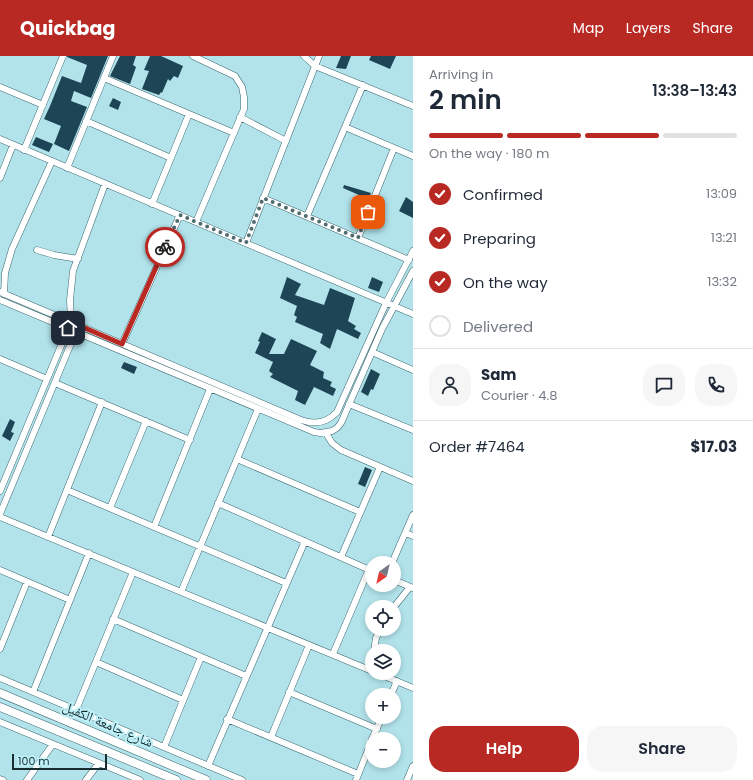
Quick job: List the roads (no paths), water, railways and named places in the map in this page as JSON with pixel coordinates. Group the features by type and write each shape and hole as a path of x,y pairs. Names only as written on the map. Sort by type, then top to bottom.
{"main road":[{"name":"شارع جامعة الكفيل","path":"0,693 206,780"},
{"path":"13,712 10,706 12,702 19,700"},
{"name":"شارع جامعة الكفيل","path":"0,706 176,780"}],"street":[{"path":"24,150 63,57 56,56"},
{"path":"66,168 113,56"},
{"path":"193,56 235,76 242,87 244,98 244,109 196,222"},
{"path":"304,56 315,66 413,106"},
{"path":"246,243 319,56"},
{"path":"104,78 234,133"},
{"path":"307,216 363,85"},
{"path":"0,87 43,105"},
{"path":"152,204 189,114"},
{"path":"240,117 286,141"},
{"path":"86,121 171,158"},
{"path":"345,128 413,156"},
{"path":"0,139 413,314"},
{"path":"0,178 13,145"},
{"path":"358,238 394,148"},
{"path":"52,161 12,249 5,273 1,295 210,389 314,432 326,433 337,428 344,418 372,352 413,270"},
{"path":"0,491 69,325 70,287 74,271 105,184"},
{"path":"263,198 409,260"},
{"path":"122,344 180,215"},
{"path":"37,250 54,255 78,259"},
{"path":"77,329 122,344 301,420 314,423 321,422 333,417 337,412 386,303 413,251"},
{"path":"77,329 0,515 48,537 365,667"},
{"path":"372,352 413,370"},
{"path":"0,359 47,379"},
{"path":"55,382 190,440"},
{"path":"154,527 210,389"},
{"path":"48,537 102,402"},
{"path":"349,404 413,430"},
{"path":"181,592 258,409"},
{"path":"110,508 146,421"},
{"path":"326,433 328,438 336,447 413,481"},
{"path":"237,459 360,512"},
{"path":"341,557 380,467"},
{"path":"67,490 286,584"},
{"path":"218,503 365,567"},
{"path":"395,556 413,515"},
{"path":"406,533 413,536"},
{"path":"208,766 266,627 305,541"},
{"path":"33,692 89,553"},
{"path":"0,570 70,600"},
{"path":"76,710 133,572"},
{"path":"0,649 27,582"},
{"path":"333,654 365,583"},
{"path":"400,600 411,588 401,583"},
{"path":"113,619 246,676"},
{"path":"271,737 309,645"},
{"path":"164,747 201,657"},
{"path":"96,662 183,700"},
{"path":"0,678 242,780"},
{"path":"394,688 397,681 413,688"},
{"path":"289,692 377,729"},
{"path":"228,719 271,737 357,777 365,757"},
{"path":"0,722 140,780"},
{"path":"376,732 379,724"},
{"path":"27,780 53,744"},
{"path":"86,780 99,763"},
{"path":"407,780 413,766"}]}
